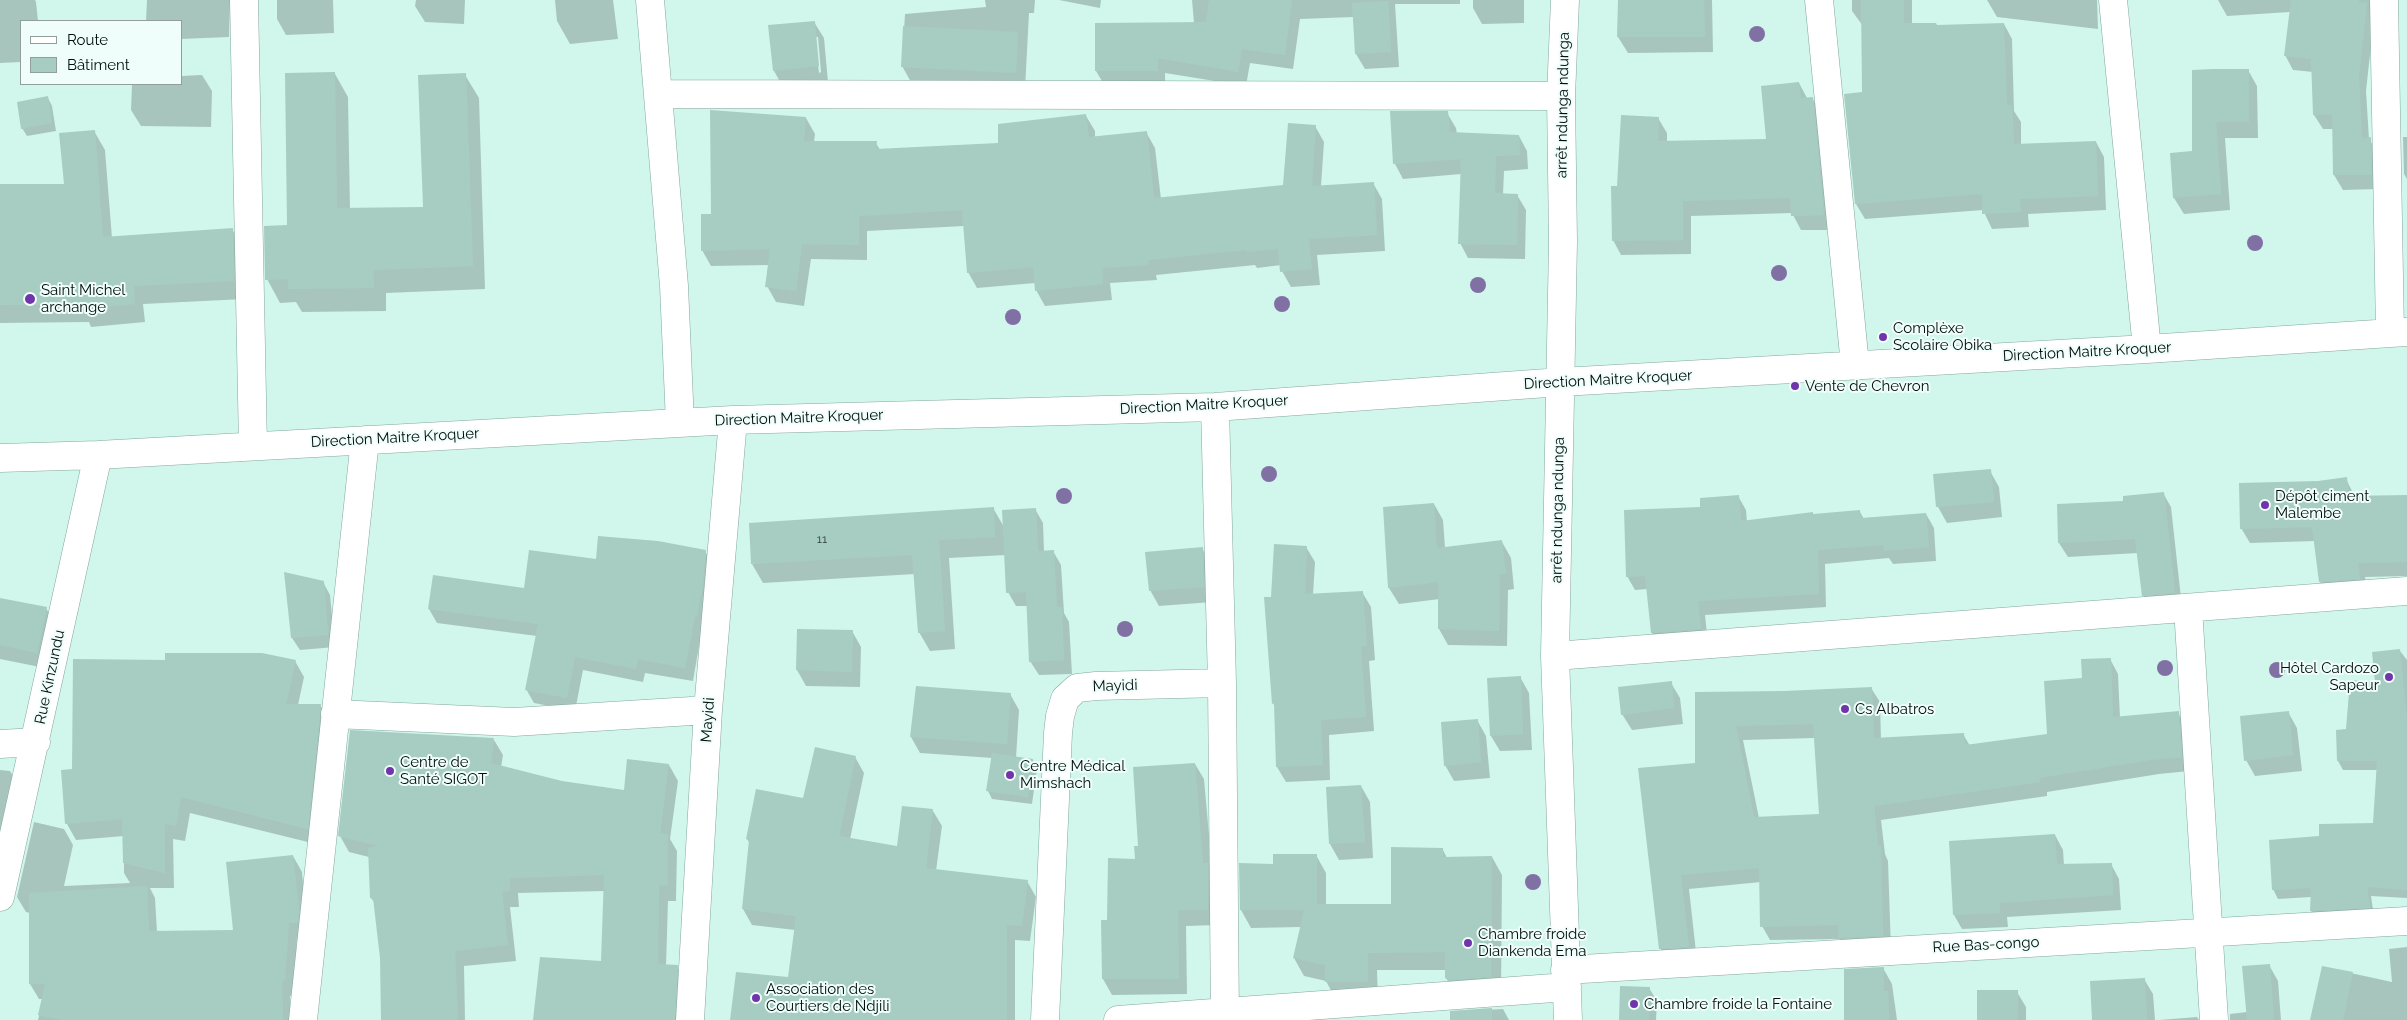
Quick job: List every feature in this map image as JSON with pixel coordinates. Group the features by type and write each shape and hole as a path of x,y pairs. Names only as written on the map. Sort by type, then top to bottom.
{"street":[{"path":"244,0 253,446"},
{"path":"650,0 674,286 680,423"},
{"name":"arrêt ndunga ndunga","path":"1565,0 1561,96 1563,242 1561,382 1554,656 1568,1020"},
{"path":"1819,0 1855,366"},
{"path":"2113,0 2147,349"},
{"path":"2384,0 2398,332"},
{"path":"658,94 1561,96"},
{"name":"Direction Maitre Kroquer","path":"0,458 98,456 733,420 1215,407 1561,382 2147,349 2398,332"},
{"path":"1215,407 1222,683 1225,1016"},
{"name":"Mayidi","path":"690,1020 708,710 733,420"},
{"path":"303,1020 365,440"},
{"name":"Rue Kinzundu","path":"0,897 36,742 98,456"},
{"path":"1554,656 2407,592"},
{"path":"2188,608 2214,1020"},
{"name":"Mayidi","path":"1045,1020 1058,733 1065,698 1077,688 1096,686 1222,683"},
{"path":"335,714 514,722 708,710"},
{"path":"0,744 36,742"},
{"name":"Rue Bas-congo","path":"1118,1020 1225,1016 1566,979 2207,932 2407,921"}],"building":[{"path":"1209,0 1292,0 1285,55 1242,49 1238,72 1158,58 1158,71 1095,71 1095,23 1206,22"},
{"path":"1618,0 1704,0 1705,37 1617,37"},
{"path":"1861,0 1904,0 1904,23 1936,23 1937,25 2004,23 2007,105 2012,105 2014,144 2096,141 2098,196 2020,199 2021,212 1982,214 1982,194 1855,204 1844,94 1862,92"},
{"path":"2291,0 2359,0 2359,2 2367,3 2359,76 2362,138 2371,137 2372,175 2333,175 2332,114 2313,115 2311,59 2284,56"},
{"path":"1388,1 1391,52 1355,54 1352,3"},
{"path":"815,21 819,66 773,71 768,25"},
{"path":"903,26 1018,32 1016,73 901,67"},
{"path":"2249,69 2249,122 2216,122 2221,194 2173,198 2170,153 2192,151 2192,70"},
{"path":"335,72 337,208 423,207 418,75 466,73 473,266 373,270 374,288 288,289 288,279 265,280 264,226 287,225 285,73"},
{"path":"1799,82 1801,98 1813,97 1824,215 1791,216 1790,198 1683,201 1683,240 1612,241 1611,186 1617,186 1621,115 1659,117 1658,141 1766,139 1761,86"},
{"path":"48,96 52,123 21,129 17,102"},
{"path":"710,110 806,117 804,141 877,141 876,149 998,143 998,124 1086,114 1089,137 1147,131 1154,198 1283,185 1288,123 1316,125 1312,186 1374,182 1377,235 1309,239 1312,269 1280,272 1278,249 1247,252 1246,250 1148,260 1149,265 1102,268 1103,284 1035,291 1033,267 967,273 962,210 859,216 859,245 802,244 796,291 765,287 770,249 701,251 701,214 711,214"},
{"path":"1390,111 1448,111 1450,132 1519,135 1520,155 1496,156 1495,193 1518,194 1517,245 1458,244 1461,159 1393,164"},
{"path":"95,130 103,237 233,228 234,281 134,286 135,304 80,309 79,304 0,305 0,184 64,184 59,133"},
{"path":"1991,469 1994,502 1936,507 1933,474"},
{"path":"2347,477 2349,496 2407,495 2407,562 2358,563 2360,579 2319,582 2312,527 2240,529 2239,483 2318,481"},
{"path":"2164,492 2175,593 2142,596 2135,539 2058,543 2057,504 2123,501 2123,496"},
{"path":"1739,495 1741,521 1813,512 1813,514 1860,510 1861,518 1926,513 1929,547 1884,551 1883,545 1818,550 1819,594 1698,601 1701,629 1651,633 1645,576 1626,577 1624,510 1700,507 1700,498"},
{"path":"1434,503 1437,548 1502,540 1506,574 1500,574 1499,631 1438,629 1438,582 1388,588 1383,507"},
{"path":"994,507 995,537 939,540 945,631 918,633 912,555 751,564 749,523"},
{"path":"1036,508 1038,551 1054,550 1057,607 1062,607 1064,660 1029,662 1026,592 1006,593 1002,510"},
{"path":"598,536 658,541 706,550 703,584 685,668 638,659 636,669 575,657 567,698 525,690 538,624 428,609 433,575 524,588 529,550 596,559"},
{"path":"1274,544 1307,546 1305,594 1363,591 1367,646 1361,646 1366,717 1321,720 1323,765 1276,767 1274,703 1272,704 1264,597 1271,597"},
{"path":"1203,547 1204,587 1149,591 1145,552"},
{"path":"284,572 324,581 328,635 291,638"},
{"path":"0,598 47,607 37,653 0,645"},
{"path":"797,629 853,630 852,672 796,670"},
{"path":"2400,649 2407,721 2407,890 2367,887 2370,908 2310,911 2311,888 2272,890 2269,840 2319,836 2319,824 2373,823 2377,761 2337,761 2336,730 2346,729 2350,680 2375,682 2372,652"},
{"path":"165,653 262,653 296,660 286,704 321,704 308,829 181,797 176,826 165,824 165,873 123,863 122,819 65,824 61,770 72,769 73,659 165,660"},
{"path":"2111,658 2113,717 2179,711 2182,757 2150,760 2039,778 2040,782 1874,806 1878,845 1881,845 1883,936 1838,938 1838,925 1760,927 1759,868 1681,875 1689,947 1659,949 1638,768 1695,763 1695,692 1784,691 1872,687 1874,738 1964,733 1965,745 2047,734 2044,681 2082,678 2081,659","holes":["1813,724 1819,814 1754,817 1736,726"]},
{"path":"1521,676 1523,734 1490,736 1487,678"},
{"path":"1672,681 1674,708 1621,715 1618,687"},
{"path":"916,686 1011,693 1007,744 910,737"},
{"path":"2289,711 2293,755 2244,761 2240,716"},
{"path":"1478,719 1481,762 1444,766 1441,722"},
{"path":"350,730 494,738 491,763 562,781 624,790 627,759 669,764 660,834 668,834 668,886 659,885 658,964 678,965 675,1020 533,1020 540,957 601,961 604,875 510,878 510,891 502,892 508,945 455,951 458,1020 381,1020 380,958 373,898 370,898 368,848 379,846 338,836"},
{"path":"815,747 856,756 839,836 897,846 902,806 933,809 926,868 1028,880 1022,926 1007,925 1007,1020 730,1020 736,972 788,977 796,916 742,909 749,840 746,839 756,789 803,798"},
{"name":"Centre Médical Mimshach","path":"992,753 1033,759 1028,797 986,791"},
{"path":"1195,763 1203,863 1208,863 1208,910 1178,910 1179,979 1102,979 1101,920 1107,920 1108,858 1135,859 1134,846 1138,846 1133,767"},
{"path":"1361,785 1365,842 1329,844 1326,787"},
{"path":"2055,834 2057,864 2112,863 2113,895 2000,903 2000,913 1953,915 1949,841"},
{"path":"1391,847 1443,848 1443,857 1492,856 1491,977 1449,980 1445,978 1445,952 1368,953 1368,982 1325,982 1325,965 1293,958 1304,910 1240,910 1239,863 1273,864 1273,854 1317,854 1317,904 1391,904"},
{"path":"293,855 299,910 298,922 289,923 285,981 282,980 283,1020 62,1020 38,1015 45,984 29,984 29,893 147,886 149,931 233,930 226,862"},
{"path":"2270,964 2274,1020 2247,1020 2242,966"},
{"path":"2322,966 2353,972 2343,1020 2310,1020"},
{"path":"1884,967 1884,991 1888,991 1889,1020 1844,1020 1844,969"},
{"path":"2145,978 2147,1020 2092,1020 2090,981"},
{"name":"Chambre froide la Fontaine","path":"1620,986 1650,987 1649,1020 1619,1020"},
{"path":"1977,990 2018,990 2018,1020 1977,1020"},
{"path":"1492,1008 1492,1020 1450,1020 1450,1011"}],"place":[{"name":"Saint Michel archange","path":"30,299"},
{"name":"Complèxe Scolaire Obika","path":"1883,337"},
{"name":"Vente de Chevron","path":"1795,386"},
{"name":"Dépôt ciment Malembe","path":"2265,505"},
{"name":"Hôtel Cardozo Sapeur","path":"2389,677"},
{"name":"Cs Albatros","path":"1845,709"},
{"name":"Centre de Santé SIGOT","path":"390,771"},
{"name":"Centre Médical Mimshach","path":"1010,775"},
{"name":"Chambre froide Diankenda Ema","path":"1468,943"},
{"name":"Association des Courtiers de Ndjili","path":"756,998"},
{"name":"Chambre froide la Fontaine","path":"1634,1004"}]}
